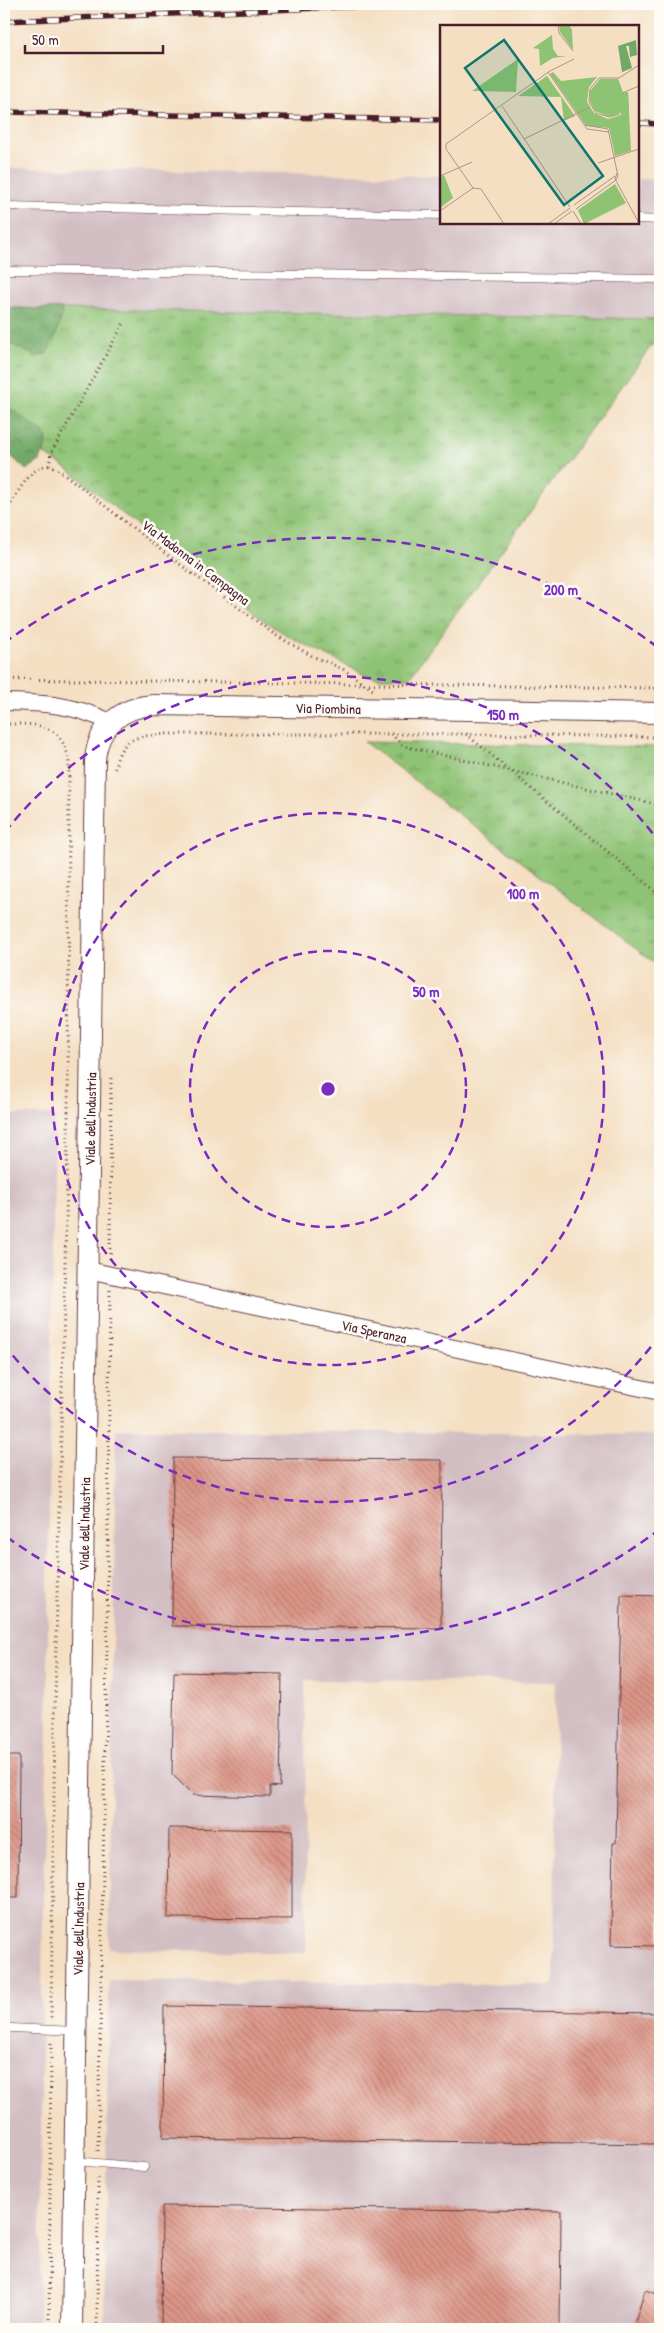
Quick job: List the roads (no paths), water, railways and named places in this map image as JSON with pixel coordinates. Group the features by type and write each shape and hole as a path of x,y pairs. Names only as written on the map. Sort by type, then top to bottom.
{"street":[{"path":"4,702 61,705 81,710 110,722"},
{"name":"Via Piombina","path":"110,722 128,710 154,705 660,713"},
{"name":"Viale dell'Industria","path":"72,2329 95,761 98,739 110,722"},
{"name":"Via Speranza","path":"88,1270 660,1392"}],"lane":[{"path":"4,206 440,215"},
{"path":"639,219 660,220"},
{"path":"4,270 660,279"},
{"path":"11,2028 76,2031"},
{"path":"75,2162 144,2167"}],"railway":[{"path":"4,21 414,4"},
{"path":"4,112 440,120"},
{"path":"639,123 660,124"}]}
